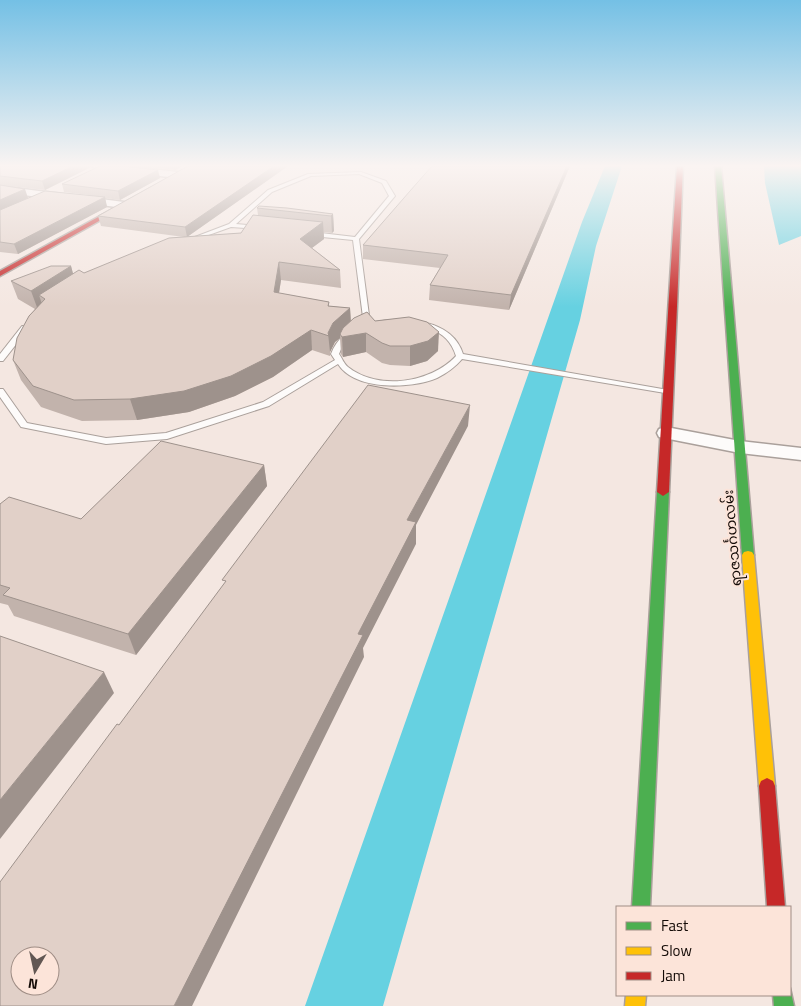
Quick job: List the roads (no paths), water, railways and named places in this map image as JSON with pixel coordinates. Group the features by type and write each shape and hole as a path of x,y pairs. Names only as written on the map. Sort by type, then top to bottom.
{"main road":[{"path":"0,274 110,213"},
{"path":"641,906 678,213"},
{"name":"ရာဇသင်္ဂဟလမ်း","path":"722,213 776,906"}],"street":[{"path":"666,433 740,447 801,454"}],"lane":[{"path":"186,242 231,225 245,213"},
{"path":"367,326 356,239 378,213"},
{"path":"231,225 268,229"},
{"path":"304,233 356,239"},
{"path":"405,322 429,326 449,335 459,348 460,356 452,368 443,374 419,382 389,383 362,378 343,367 335,354 340,340 352,332 367,326 405,322"},
{"path":"0,359 29,324"},
{"path":"460,356 668,392"},
{"path":"0,391 24,425 106,441 167,436 266,404 338,361"}],"water":[{"path":"586,213 607,213 596,246 580,320 383,1006 305,1006"},
{"path":"772,213 801,213 801,236 779,245"}]}
